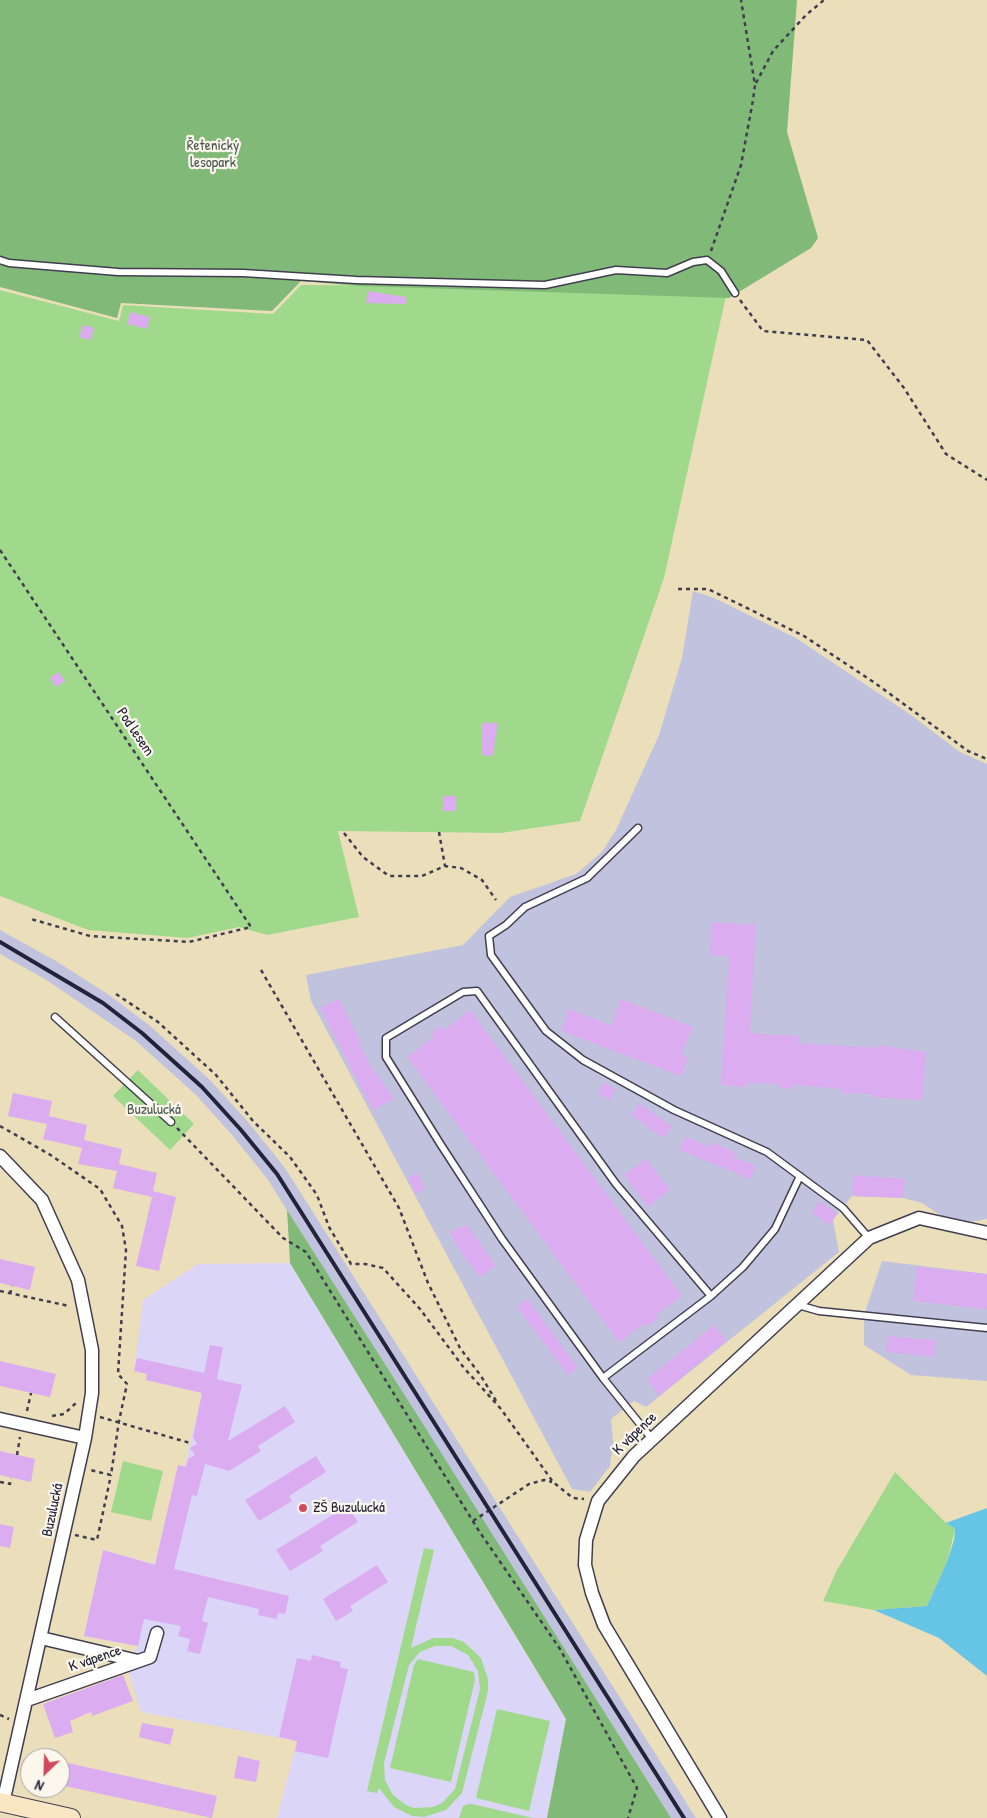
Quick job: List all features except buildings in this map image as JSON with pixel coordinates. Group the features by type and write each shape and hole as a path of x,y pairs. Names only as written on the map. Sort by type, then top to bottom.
{"main road":[{"path":"1,1805 71,1818"}],"street":[{"name":"Buzulucká","path":"0,1156 42,1200 78,1280 92,1350 92,1393 85,1438 27,1700 1,1805"},
{"name":"K vápence","path":"720,1818 604,1625 592,1593 585,1565 586,1540 598,1501 634,1456 869,1238 919,1218 987,1233"},
{"path":"0,1419 85,1438"},
{"name":"K vápence","path":"27,1700 150,1657 157,1633"},
{"path":"41,1638 138,1661"}],"lane":[{"path":"0,260 9,263 118,272 243,273 356,280 545,286 616,270 667,273 693,262 707,260 720,271 734,293"},
{"path":"638,828 588,878 525,907 506,925 489,936 491,955 546,1031 584,1060 674,1110 767,1152 843,1208 869,1238"},
{"path":"652,1439 604,1378 502,1239 386,1057 386,1038 463,992 477,991 616,1184 711,1296"},
{"path":"55,1017 171,1122"},
{"path":"604,1378 711,1296 743,1267 775,1229 800,1176"},
{"path":"798,1305 819,1311 987,1328"}],"path":[{"path":"741,0 755,85"},
{"path":"707,260 741,165 755,85 773,51 806,15 824,0"},
{"path":"734,293 763,331 867,340 904,388 946,454 987,480"},
{"name":"Pod lesem","path":"0,550 251,927 189,942 90,936 31,919"},
{"path":"678,589 708,589 804,636 875,683 968,751 987,759"},
{"path":"439,832 446,866"},
{"path":"344,833 363,857 389,876 422,876 446,866 460,868 482,880 496,900"},
{"path":"261,970 399,1208 428,1283 460,1348 553,1482 573,1498 598,1501"},
{"path":"116,994 158,1022 216,1075 253,1121 290,1157 301,1172 317,1195 329,1227 351,1264 365,1264 383,1268 420,1309 464,1368 501,1409"},
{"path":"171,1122 284,1238 306,1252 473,1521 560,1649 636,1788 628,1818"},
{"path":"0,1126 57,1158 100,1189 122,1226 126,1250 118,1374 127,1384 119,1421 112,1475 97,1540 64,1532"},
{"path":"10,1294 12,1286"},
{"path":"0,1291 73,1307 71,1300"},
{"path":"27,1411 31,1393"},
{"path":"50,1416 64,1414 72,1409 80,1398"},
{"path":"18,1409 35,1412"},
{"path":"89,1415 119,1421 190,1443"},
{"path":"17,1455 21,1433"},
{"path":"79,1468 112,1475"},
{"path":"0,1482 10,1484 11,1478"},
{"path":"473,1521 529,1484 544,1480 553,1482"},
{"path":"0,1715 12,1720"}],"shaded area":[{"path":"693,591 714,598 796,638 911,715 960,752 987,764 987,1219 965,1223 946,1219 922,1203 903,1198 852,1196 833,1220 839,1252 646,1407 634,1401 611,1419 613,1442 610,1466 590,1492 572,1489 311,1001 306,975 463,945 510,897 576,874 602,852 616,830 659,735 682,658"},
{"path":"0,930 56,961 109,995 149,1025 209,1079 249,1123 285,1168 696,1818 671,1818 268,1180 233,1136 195,1094 136,1041 45,979 0,954"},
{"path":"882,1261 987,1274 987,1381 911,1375 864,1345 864,1315"},
{"name":"ZŠ Buzulucká","path":"290,1263 566,1720 547,1818 277,1818 297,1741 141,1712 126,1663 138,1646 84,1636 103,1550 155,1564 178,1465 185,1466 202,1393 146,1380 147,1374 134,1371 143,1300 198,1264"}],"green space":[{"name":"Řetenický lesopark","path":"0,0 797,0 787,132 818,238 811,248 729,298 359,286 301,281 272,311 121,303 117,318 0,287"},
{"path":"301,285 448,286 726,296 664,578 580,821 501,833 338,831 359,917 267,935 239,927 187,938 88,930 0,896 0,290 119,321 123,305 273,314"},
{"name":"Buzulucká","path":"138,1070 194,1124 170,1150 113,1096"},
{"path":"287,1210 671,1818 547,1818 566,1719 290,1263"},
{"path":"123,1461 163,1471 151,1521 111,1512"},
{"path":"895,1472 946,1523 955,1529 947,1562 927,1606 874,1610 823,1601 837,1570"},
{"path":"424,1548 434,1550 411,1648 433,1638 453,1638 464,1642 481,1658 488,1679 488,1691 462,1793 446,1810 424,1817 412,1816 394,1807 379,1788 377,1793 367,1791","holes":["435,1646 451,1646 468,1655 478,1671 480,1689 455,1789 442,1803 433,1807 414,1808 406,1805 393,1795 385,1780 384,1763 409,1665 420,1652"]},
{"path":"418,1659 474,1672 475,1680 451,1782 390,1768 414,1665"},
{"path":"497,1709 550,1721 529,1811 476,1798"},
{"path":"469,1804 533,1818 459,1818 463,1806"}],"water":[{"path":"987,1508 987,1676 939,1638 874,1610 927,1606 947,1562 954,1540 955,1529 946,1523"}],"railway":[{"path":"0,942 103,1003 142,1033 202,1087 277,1174 684,1818"}],"place":[{"name":"ZŠ Buzulucká","path":"303,1508"}]}
